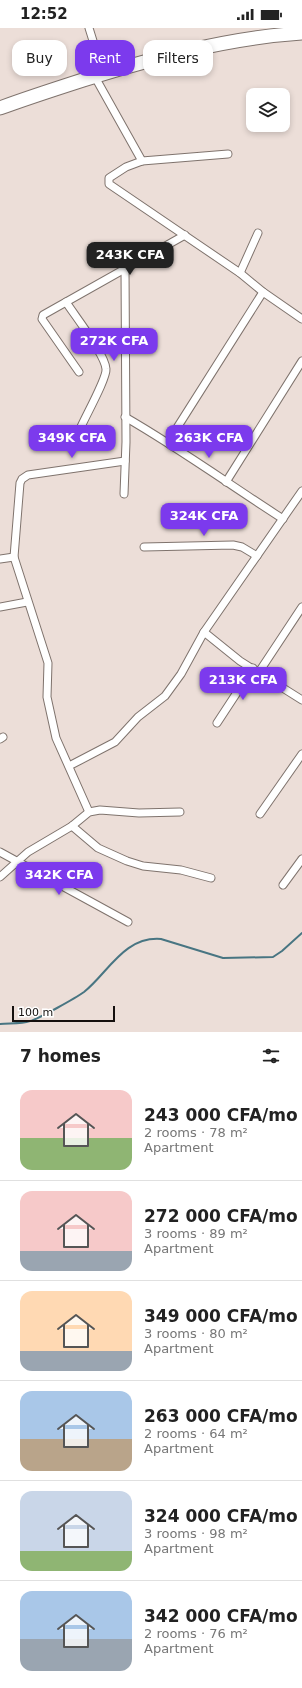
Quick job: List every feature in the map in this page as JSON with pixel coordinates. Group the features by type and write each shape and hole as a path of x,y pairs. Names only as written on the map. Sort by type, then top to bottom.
{"highway":[{"path":"135,65 176,53 243,40 302,33"},
{"path":"0,108 96,76"}],"street":[{"path":"89,28 92,40"},
{"path":"100,76 142,161"},
{"path":"228,154 142,161 126,167 109,178 109,184 240,273 263,292 302,319"},
{"path":"240,273 258,233"},
{"path":"79,372 42,317 125,268 185,235"},
{"path":"124,494 125,268"},
{"path":"168,442 263,292"},
{"path":"66,302 101,355 106,369 104,379 80,429"},
{"path":"226,482 302,361"},
{"path":"125,417 168,442 283,519"},
{"path":"89,812 56,738 47,697 48,663 14,557 20,483 24,476 125,461"},
{"path":"69,766 115,742 138,717 159,702 181,674 204,632 302,491"},
{"path":"144,547 233,545 242,547 257,556"},
{"path":"0,559 14,557"},
{"path":"0,607 28,602"},
{"path":"217,723 302,607"},
{"path":"204,632 240,661 302,700"},
{"path":"260,814 302,754"},
{"path":"0,878 28,852 72,826 89,812 100,810 139,813 180,812"},
{"path":"72,826 98,848 127,861 143,866 181,870 211,878"},
{"path":"0,852 128,922"},
{"path":"283,885 302,859"}],"waterway":[{"path":"0,1024 27,1022 66,1003 84,992 118,957 137,943 161,939 223,958 273,957 302,933"}]}
